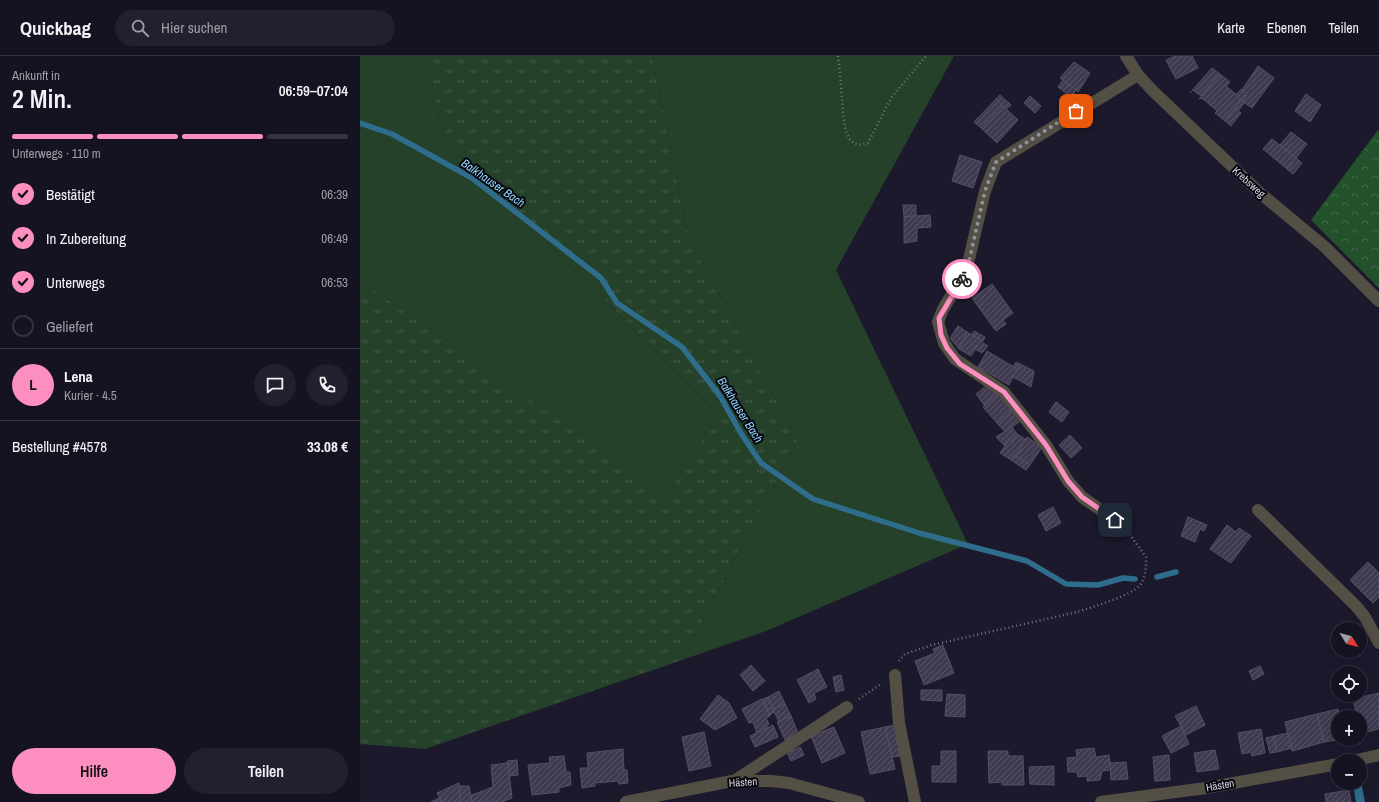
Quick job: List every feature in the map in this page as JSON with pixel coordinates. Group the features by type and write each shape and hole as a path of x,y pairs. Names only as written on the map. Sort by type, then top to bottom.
{"street":[{"name":"Krebsweg","path":"1126,56 1138,75 1260,193 1325,247 1379,301"},
{"path":"1115,520 1082,497 1068,481 1046,445 1004,392 955,359 944,343 938,322 943,309 966,272 985,191 996,162 1138,75"},
{"path":"1258,510 1356,606 1365,617 1379,643"},
{"path":"895,675 899,723 915,802"},
{"path":"732,782 847,707"},
{"path":"1367,758 1379,755"},
{"name":"Hästen","path":"1101,802 1206,788 1331,765"},
{"name":"Hästen","path":"626,802 732,782 782,782 859,802"}],"path":[{"path":"838,56 844,126 848,137 855,144 861,146 868,143 891,98 926,56"},
{"path":"847,707 895,675 895,670 905,654 932,645 1077,612 1099,605 1136,589 1141,584 1144,577 1146,558 1128,531 1115,520"}],"green space":[{"path":"360,56 426,56 444,139 718,414 667,496 360,280"},
{"path":"426,56 652,56 689,239 798,440 682,660 425,749 360,744 360,280 666,495 718,414 444,139"},
{"path":"652,56 954,56 836,270 968,544 766,631 682,660 798,440 689,239"},
{"path":"1378,130 1379,131 1379,288 1311,220"}],"water":[{"path":"1354,790 1363,790 1365,802 1356,802"}],"building":[{"path":"1175,56 1192,56 1198,68 1176,79 1166,60"},
{"path":"1074,62 1090,73 1078,92 1060,78"},
{"path":"1258,66 1274,78 1252,108 1242,101 1247,94 1242,90"},
{"path":"1212,68 1220,74 1201,96 1193,90 1190,93"},
{"path":"1220,74 1230,82 1226,86 1242,99 1225,121 1215,113 1217,111 1202,98 1199,99"},
{"path":"1063,80 1076,90 1071,97 1058,87"},
{"path":"1241,89 1247,94 1242,101 1236,95"},
{"path":"1306,94 1321,105 1310,122 1295,111"},
{"path":"1000,95 1011,105 1006,109 996,99"},
{"path":"1030,96 1041,106 1035,113 1024,103"},
{"path":"996,99 1003,106 981,128 974,122"},
{"path":"1241,100 1245,102 1238,111 1235,108"},
{"path":"1003,106 1018,120 997,143 981,128"},
{"path":"1235,108 1241,113 1231,126 1225,121"},
{"path":"1291,132 1307,144 1296,158 1280,145"},
{"path":"1272,139 1296,158 1287,169 1263,149"},
{"path":"960,155 982,162 973,188 952,181"},
{"path":"1296,158 1302,163 1293,174 1287,169"},
{"path":"903,205 916,205 916,216 904,217"},
{"path":"930,215 931,227 917,228 917,241 904,243 904,217"},
{"path":"992,284 1013,313 1003,320 1006,324 996,331 972,298"},
{"path":"958,326 967,332 959,349 950,338"},
{"path":"974,331 985,337 983,341 972,335"},
{"path":"967,332 981,340 971,356 959,349"},
{"path":"980,341 988,346 982,353 975,349"},
{"path":"987,351 1017,369 1009,385 978,367"},
{"path":"1016,362 1020,364 1017,369 1013,367"},
{"path":"1020,364 1034,371 1031,387 1013,377"},
{"path":"986,386 999,393 984,405 976,394"},
{"path":"999,393 1013,409 997,423 983,407"},
{"path":"1056,402 1069,412 1062,422 1049,412"},
{"path":"1013,409 1022,420 1005,432 997,423"},
{"path":"1012,427 1017,434 1012,441 1010,439 1005,446 996,437"},
{"path":"1017,434 1025,439 1016,456 1014,455 1011,460 1000,453 1010,439 1012,441"},
{"path":"1070,435 1082,448 1071,458 1059,445"},
{"path":"1027,437 1042,447 1030,465 1016,456"},
{"path":"1014,455 1030,465 1026,470 1011,460"},
{"path":"1053,507 1061,523 1046,531 1038,515"},
{"path":"1188,517 1207,525 1204,531 1200,529 1195,542 1181,536"},
{"path":"1227,525 1236,532 1239,528 1251,536 1231,563 1210,549"},
{"path":"1368,562 1379,573 1379,597 1373,603 1350,580"},
{"path":"943,645 954,673 924,685 915,661 935,653 933,649"},
{"path":"751,665 765,681 753,691 740,675"},
{"path":"1260,666 1264,674 1253,680 1249,671"},
{"path":"818,669 827,687 814,693 816,699 809,703 797,680"},
{"path":"841,675 844,690 836,692 833,677"},
{"path":"921,690 942,690 942,701 921,700"},
{"path":"779,691 785,704 773,709 768,697"},
{"path":"1379,693 1379,729 1367,732 1367,710 1356,710 1354,702 1367,702 1367,696"},
{"path":"947,694 965,695 965,717 945,716"},
{"path":"718,695 729,703 737,718 715,730 700,719"},
{"path":"768,697 774,712 770,715 763,699"},
{"path":"762,699 770,716 766,718 769,724 766,727 767,728 757,733 753,722 749,723 742,709"},
{"path":"785,704 791,716 779,722 773,709"},
{"path":"1196,706 1205,725 1186,735 1175,716"},
{"path":"1331,711 1331,741 1324,742 1317,714"},
{"path":"1317,714 1324,742 1292,751 1285,722"},
{"path":"791,716 798,733 785,740 777,722"},
{"path":"773,725 778,737 755,747 750,736"},
{"path":"896,725 902,756 891,757 885,727"},
{"path":"1181,726 1189,744 1171,753 1162,736"},
{"path":"834,727 845,753 822,763 811,736"},
{"path":"885,727 895,769 870,774 861,732"},
{"path":"1261,729 1265,753 1252,756 1251,752 1242,754 1238,733"},
{"path":"704,732 711,766 689,771 682,737"},
{"path":"1288,733 1292,748 1277,752 1274,736"},
{"path":"1274,736 1277,752 1270,753 1266,738"},
{"path":"800,747 804,755 791,761 787,753"},
{"path":"1094,748 1096,757 1109,755 1111,770 1102,771 1100,780 1087,781 1087,776 1078,777 1077,772 1068,772 1067,758 1077,757 1076,750"},
{"path":"623,749 624,770 627,770 628,783 619,784 618,781 595,783 595,786 582,788 580,768 588,768 587,753"},
{"path":"1215,750 1219,769 1197,772 1194,753"},
{"path":"941,751 956,751 956,782 932,782 932,766 941,766"},
{"path":"988,751 1008,751 1008,756 1023,756 1024,785 1002,785 1002,782 989,783"},
{"path":"1169,755 1170,780 1155,781 1153,757"},
{"path":"564,756 566,772 570,772 571,785 559,788 559,792 532,795 528,765 550,763 549,757"},
{"path":"517,760 518,775 510,776 507,761"},
{"path":"1126,762 1128,779 1111,780 1110,763"},
{"path":"508,763 512,798 502,802 472,802 469,796 493,787 491,765"},
{"path":"1054,766 1054,785 1030,784 1029,767"},
{"path":"459,783 461,802 442,802 437,793"},
{"path":"459,786 469,786 472,802 461,802"},
{"path":"1349,790 1351,802 1326,802 1325,794"},
{"path":"439,798 442,802 431,802"}],"waterway":[{"name":"Balkhauser Bach","path":"360,123 392,134 472,178 601,278 617,303 682,347 720,396 742,435 761,463 813,499 919,533 1027,561 1066,584 1098,585 1123,578 1135,579"},
{"name":"Balkhauser Bach","path":"1157,577 1176,572"}],"way so far":[{"path":"962,279 968,266 985,191 996,162 1076,111"}],"route":[{"path":"962,279 939,318 941,335 950,353 960,364 1004,392 1046,445 1068,481 1082,497 1115,520"}]}
